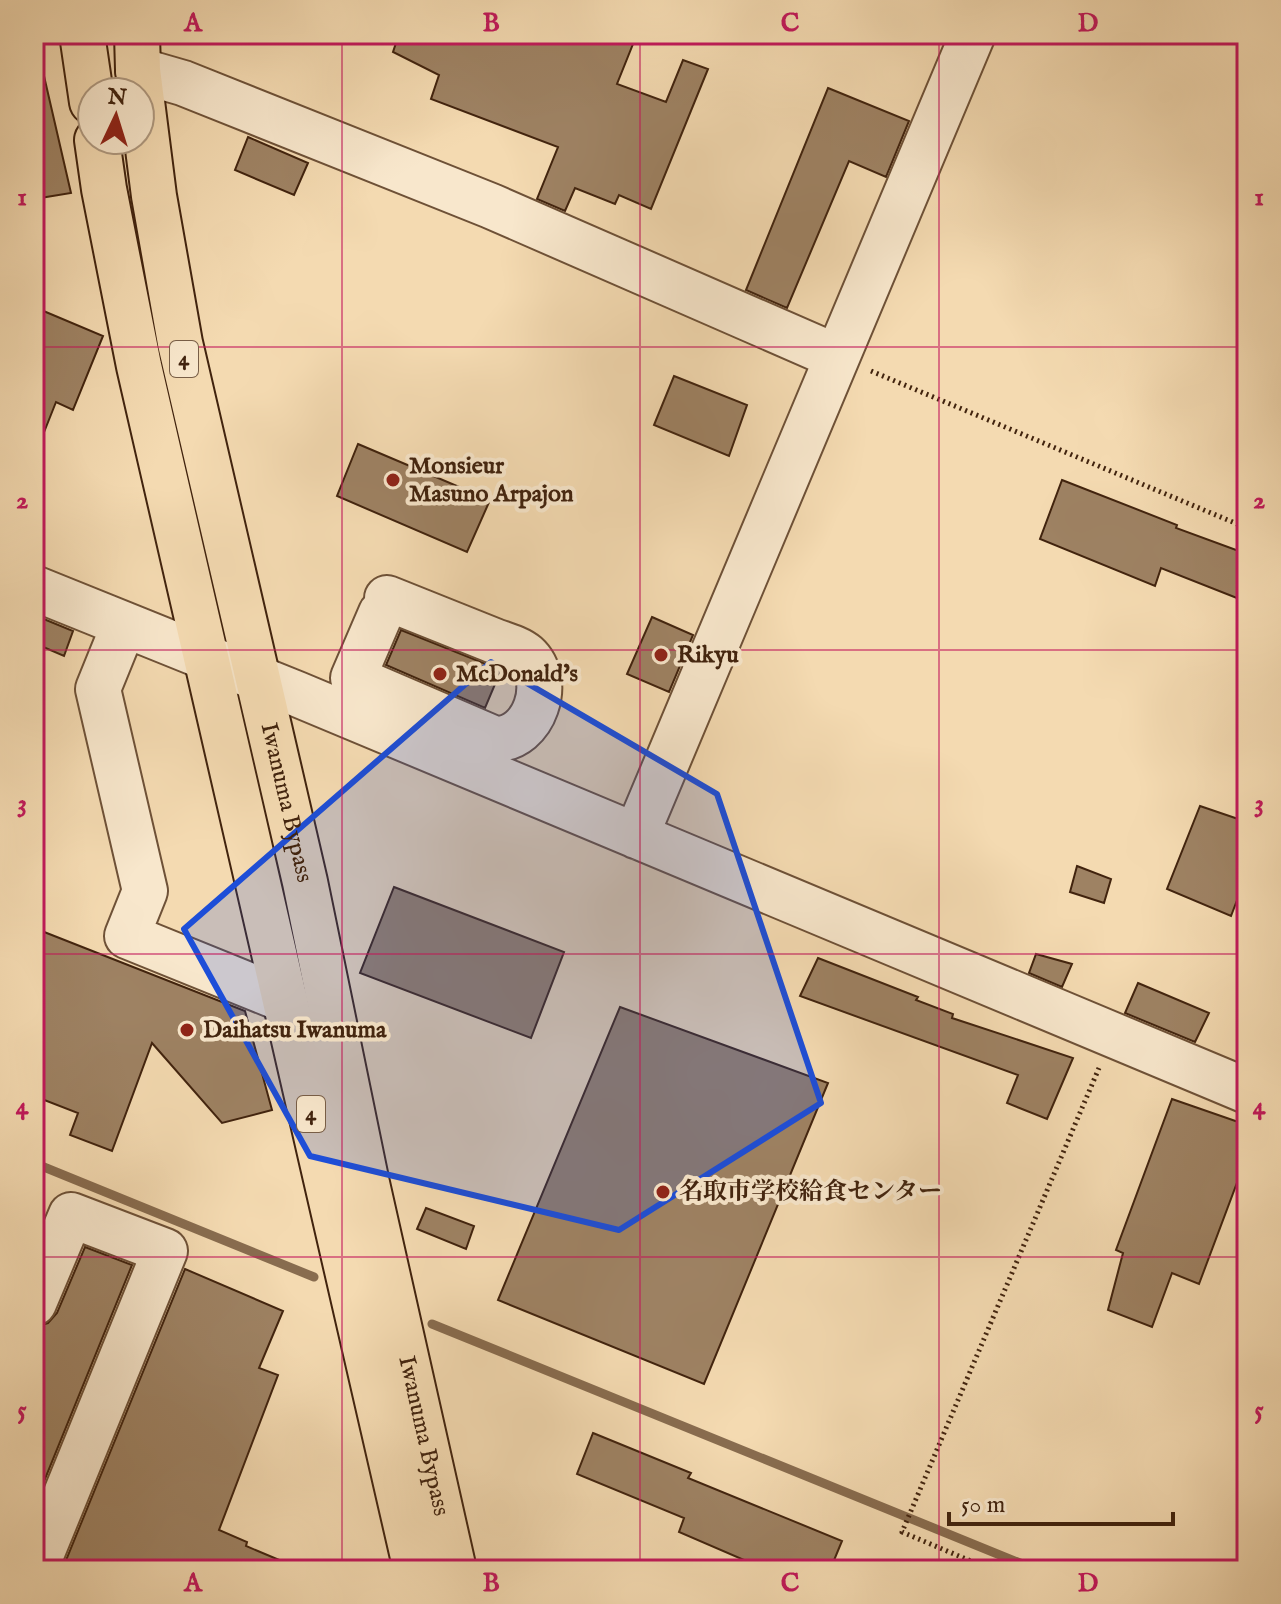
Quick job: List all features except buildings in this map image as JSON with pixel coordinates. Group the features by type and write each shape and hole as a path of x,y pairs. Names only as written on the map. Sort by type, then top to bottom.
{"highway":[{"path":"82,34 88,76"},
{"name":"Iwanuma Bypass","path":"138,52 154,196 180,343 305,882 366,1179 454,1570"},
{"name":"Iwanuma Bypass","path":"99,156 139,366 416,1570"}],"street":[{"path":"636,836 973,34"},
{"path":"138,52 183,83 491,206 837,357"},
{"path":"34,588 1247,1091"},
{"path":"384,605 525,654 538,677 540,693 530,721 521,732 508,739 495,739 353,678 384,605"},
{"path":"124,625 98,689 145,891 127,936 285,1000"},
{"path":"34,1303 71,1215 165,1251 35,1570"}],"path":[{"path":"837,357 1247,528"},
{"path":"992,1570 902,1532 1113,1035"}],"highlighted area":[{"path":"491,662 717,794 821,1103 619,1230 310,1156 184,929"}],"waterway":[{"path":"34,1163 314,1277"},
{"path":"432,1324 1037,1570"}],"place":[{"name":"Monsieur Masuno Arpajon","path":"393,480"},
{"name":"Rikyu","path":"661,655"},
{"name":"McDonald's","path":"440,674"},
{"name":"Daihatsu Iwanuma","path":"187,1030"},
{"name":"名取市学校給食センター","path":"663,1192"}]}
